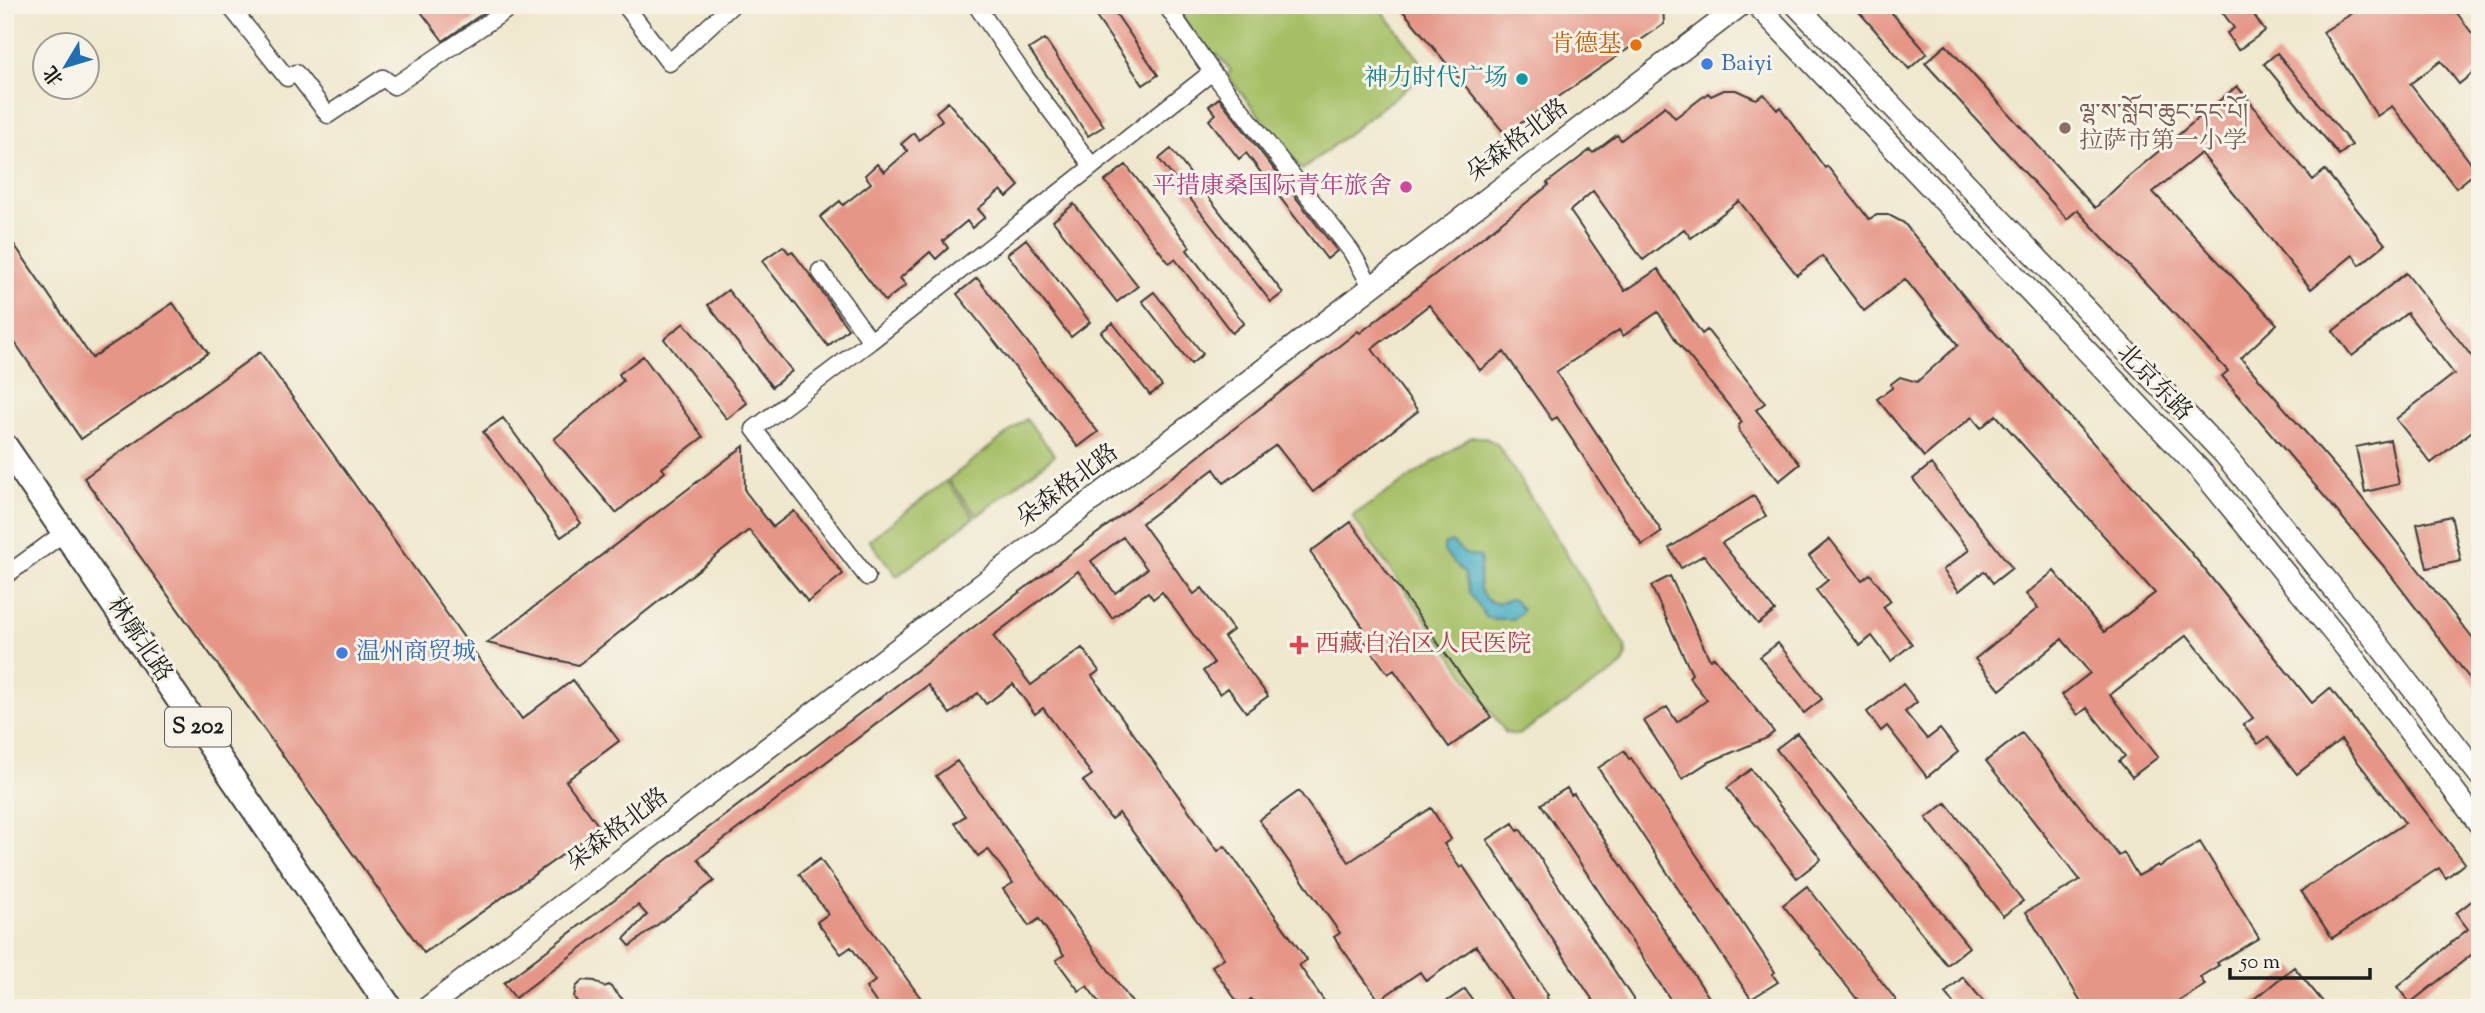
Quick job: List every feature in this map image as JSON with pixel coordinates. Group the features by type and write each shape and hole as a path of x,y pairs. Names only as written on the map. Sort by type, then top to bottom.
{"main road":[{"name":"朵森格北路","path":"427,1008 1741,5"},
{"name":"北京东路","path":"1757,5 2203,472 2346,648 2480,825"},
{"name":"北京东路","path":"1796,5 2224,454 2368,631 2480,776"},
{"name":"林廓北路","path":"5,446 390,1008"}],"street":[{"path":"229,5 287,78 296,73 328,115 383,78 394,86 514,5"},
{"path":"625,5 669,63 732,5"},
{"path":"976,5 1026,78 1092,166"},
{"path":"1166,5 1212,72 1351,251 1371,286"},
{"path":"867,576 754,429 871,341 1212,72"},
{"path":"820,271 871,341"},
{"path":"5,576 65,532"}],"green space":[{"path":"1174,5 1378,5 1428,71 1302,170 1227,75 1231,71 1217,54 1210,58"},
{"path":"1026,419 1055,455 977,516 948,480"},
{"path":"1471,437 1484,437 1497,444 1625,646 1625,659 1618,669 1518,735 1506,733 1352,516"},
{"path":"946,481 974,517 897,576 869,540"}],"water":[{"path":"1452,542 1465,554 1481,557 1481,591 1488,601 1496,603 1513,599 1522,609 1521,613 1512,619 1486,617 1469,592 1464,573 1444,552 1444,545"}],"building":[{"path":"416,5 495,5 443,41"},
{"path":"1088,5 1110,5 1158,75 1143,85"},
{"name":"神力时代广场","path":"1398,5 1663,5 1664,24 1505,134"},
{"path":"1853,5 1885,5 1927,53 1909,69"},
{"path":"2217,5 2247,5 2265,31 2238,50 2227,33 2234,28"},
{"path":"2348,5 2451,5 2480,44 2480,67 2459,84 2441,61 2410,84 2477,171 2456,188 2392,106 2377,116 2323,32 2354,12"},
{"path":"1045,39 1104,126 1088,136 1029,49"},
{"path":"1946,45 2095,208 2129,176 2237,86 2313,180 2325,170 2385,244 2360,265 2353,255 2311,289 2201,153 2153,192 2277,324 2241,358 2358,493 2480,648 2480,692 2386,569 2222,376 2228,371 2077,210 2067,219 1925,63"},
{"path":"2277,53 2352,145 2339,155 2264,64"},
{"path":"1724,90 1736,90 1756,99 1764,94 1777,110 1780,107 1825,168 1827,166 1869,219 1877,215 1889,215 1904,223 1984,321 2188,549 2312,703 2330,688 2465,863 2446,878 2439,868 2332,938 2301,891 2405,823 2341,740 2297,774 2268,737 2258,744 2243,725 2253,718 2187,635 2110,695 2158,757 2132,777 2119,761 2125,756 2087,708 2078,715 2062,695 2090,673 2062,639 2000,690 1975,659 2038,608 2026,594 2054,571 2104,632 2155,593 1996,415 1981,428 1972,417 1924,457 1877,399 1892,388 1891,384 1900,377 1917,382 1958,345 1905,279 1864,311 1822,256 1797,275 1739,201 1691,238 1684,229 1643,260 1593,191 1570,211 1625,291 1658,269 1702,334 1707,330 1765,403 1756,410 1800,464 1779,481 1739,431 1742,422 1677,342 1658,312 1623,336 1619,330 1556,372 1662,532 1642,545 1557,417 1552,420 1504,352 1480,370 1429,305 1372,349 1418,411 1313,492 1276,445 1224,483 1214,469 1142,523 1194,594 1202,588 1233,630 1224,637 1268,696 1246,712 1228,688 1220,694 1203,671 1214,663 1162,592 1153,599 1148,592 1112,618 1078,571 993,636 1031,685 1082,648 1099,671 1092,676 1218,851 1225,846 1307,960 1299,965 1329,1008 1257,1008 1251,999 1241,1007 1212,966 1224,958 1119,813 1111,819 1083,781 1092,775 1043,708 1035,714 1013,684 986,704 978,693 950,714 928,685 698,859 714,881 630,946 624,939 647,915 638,905 515,998 504,983 1190,463 1358,331 1360,333 1590,150 1593,153 1617,135 1621,140 1665,106 1675,118 1708,93 1711,96","holes":["1123,537 1147,569 1115,593 1091,561"]},
{"path":"1219,98 1337,251 1327,259 1246,153 1239,159 1209,120 1216,114 1209,106"},
{"path":"948,102 1019,186 1007,197 1001,190 978,209 985,217 972,228 967,221 943,241 948,248 936,259 930,252 900,278 906,285 885,301 820,217 840,201 843,205 871,183 865,175 877,164 884,172 908,151 901,144 914,133 919,140 942,120 936,112"},
{"path":"1171,149 1283,293 1271,302 1159,159"},
{"path":"1126,165 1190,247 1187,250 1244,323 1232,333 1175,259 1169,263 1105,181"},
{"path":"1074,204 1138,286 1117,302 1053,221"},
{"path":"5,231 92,358 173,303 208,353 81,439 5,328"},
{"path":"1026,239 1090,322 1071,337 1007,254"},
{"path":"783,246 789,253 792,251 848,329 828,346 762,261"},
{"path":"2406,273 2480,367 2480,425 2431,463 2396,419 2454,374 2407,313 2352,356 2333,331"},
{"path":"977,278 1098,432 1078,447 957,294"},
{"path":"728,290 792,371 772,387 708,305"},
{"path":"1154,292 1203,354 1191,364 1142,301"},
{"path":"684,323 747,403 727,419 664,339"},
{"path":"1113,323 1162,386 1150,395 1101,332"},
{"name":"温州商贸城","path":"260,352 522,719 573,680 619,741 566,781 600,828 424,953 84,478"},
{"path":"643,356 703,437 662,468 665,472 616,513 554,439 623,381 619,374"},
{"path":"503,418 581,523 561,537 483,432"},
{"path":"2390,440 2399,484 2365,492 2356,447"},
{"path":"744,446 745,491 773,527 794,511 843,574 808,602 749,530 578,665 487,643"},
{"path":"1931,464 2012,568 1993,583 1984,571 1959,591 1943,570 1969,550 1913,479"},
{"path":"1754,496 1766,516 1722,543 1775,611 1758,624 1704,555 1681,568 1669,548"},
{"path":"2451,516 2461,561 2427,568 2417,524"},
{"path":"1351,522 1491,717 1449,747 1394,670 1388,674 1357,631 1363,627 1310,552"},
{"path":"1830,539 1862,580 1870,574 1891,601 1883,607 1912,644 1891,661 1872,636 1860,646 1816,590 1828,580 1809,556"},
{"path":"1670,576 1710,660 1714,657 1774,732 1767,738 1707,763 1682,779 1644,721 1667,707 1677,722 1707,700 1689,677 1692,674 1651,586"},
{"path":"1778,643 1822,699 1804,713 1760,657"},
{"path":"1903,684 1917,702 1905,712 1927,739 1940,729 1958,752 1927,777 1887,726 1881,731 1867,712"},
{"path":"1797,733 1969,947 1947,965 1776,749"},
{"path":"2022,733 2119,856 2124,853 2138,876 2158,865 2159,867 2200,842 2259,938 2217,963 2219,965 2200,977 2205,985 2168,1008 2085,1008 2026,912 2080,880 1986,761"},
{"path":"1624,751 1775,972 1772,974 1778,982 1751,999 1598,768"},
{"path":"957,761 1136,1008 1103,1008 1087,986 1079,991 1056,960 1064,955 1039,919 1029,926 1003,889 1013,883 988,849 978,856 955,823 965,816 936,776"},
{"path":"1751,769 1821,859 1797,878 1727,788"},
{"path":"1567,788 1571,795 1574,794 1716,1008 1676,1008 1541,804"},
{"path":"1299,791 1349,862 1431,808 1451,839 1444,844 1460,868 1463,866 1492,909 1548,995 1546,996 1553,1008 1517,1008 1476,946 1426,981 1420,972 1379,1000 1334,937 1340,933 1259,820"},
{"path":"1946,803 2023,901 2003,916 1926,818"},
{"path":"1513,823 1540,858 1639,1008 1598,1008 1487,840"},
{"path":"820,859 928,1008 880,1008 866,988 875,981 851,947 841,954 817,922 828,914 799,874"},
{"path":"1807,886 1896,1000 1886,1008 1864,1008 1783,905"},
{"path":"2473,900 2480,909 2480,948 2410,1003 2397,987 2468,929 2456,913"},
{"path":"2294,967 2328,1008 2244,1008"},
{"path":"1963,977 1989,1008 1957,1008 1945,993"},
{"path":"583,980 595,981 604,987 609,985 631,1008 581,1008 574,997 576,987"},
{"path":"1465,989 1478,1008 1437,1008"}],"place":[{"name":"肯德基","path":"1636,45"},
{"name":"Baiyi","path":"1707,64"},
{"name":"神力时代广场","path":"1522,79"},
{"name":"ལྷ་ས་སློབ་ཆུང་དང་པོ། 拉萨市第一小学","path":"2065,128"},
{"name":"平措康桑国际青年旅舍","path":"1406,187"},
{"name":"西藏自治区人民医院","path":"1299,645"},
{"name":"温州商贸城","path":"342,653"}]}
